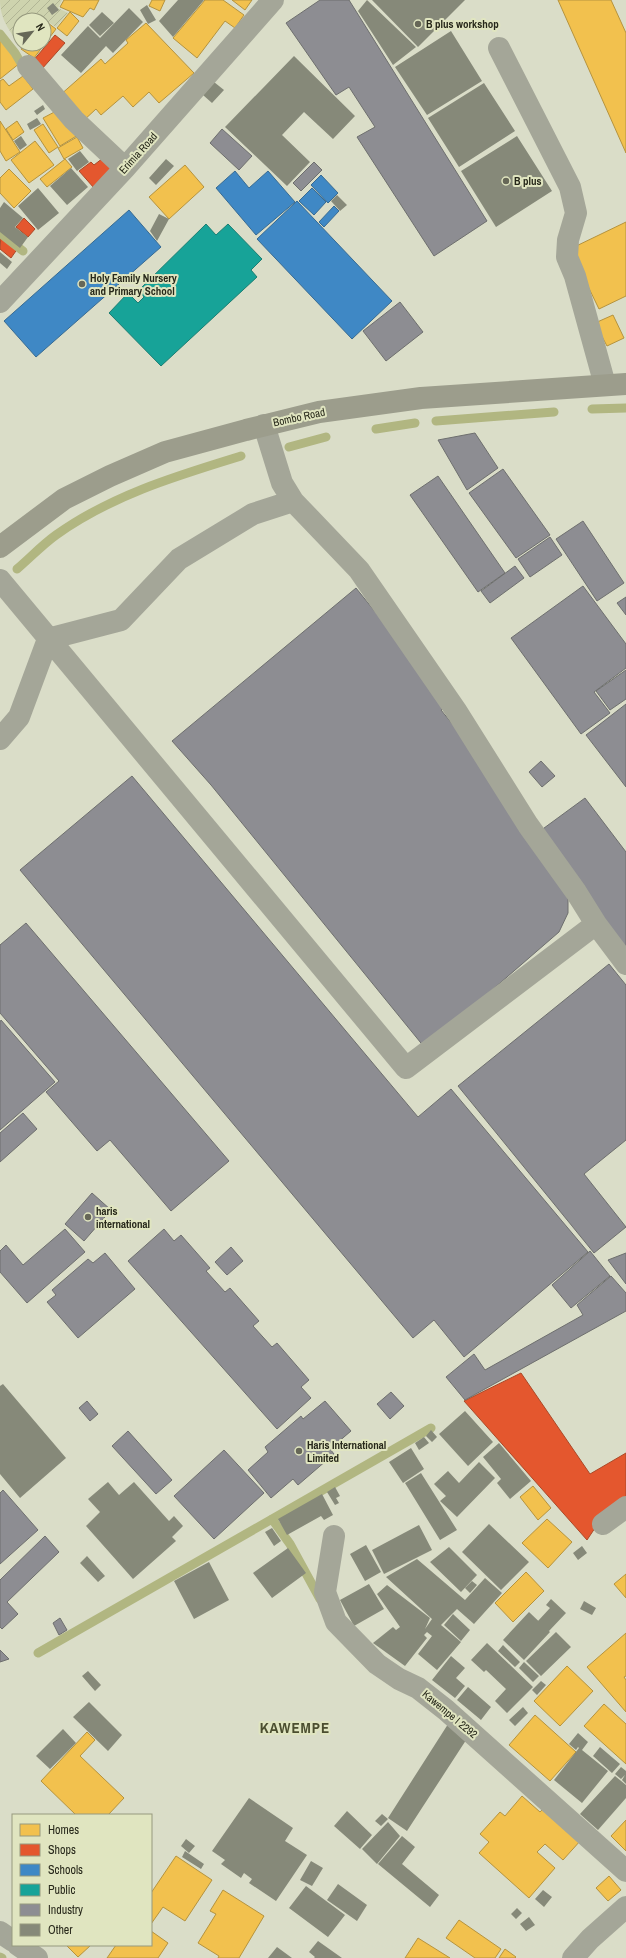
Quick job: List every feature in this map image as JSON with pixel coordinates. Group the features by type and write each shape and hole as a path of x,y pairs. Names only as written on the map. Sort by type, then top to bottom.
{"main road":[{"name":"Bombo Road","path":"0,547 64,499 110,476 165,452 264,425 319,412 421,398 615,385"}],"street":[{"name":"Erimia Road","path":"0,302 125,168 273,0"},
{"path":"499,48 570,187 576,213 568,240 567,258 575,276 586,319 615,385"},
{"path":"28,66 74,120 125,168"},
{"path":"264,425 282,483 293,501 359,570 457,712 528,825 576,892 596,924 626,964"},
{"path":"48,638 122,620 179,559 253,514 293,501"},
{"path":"0,580 406,1068 596,924"},
{"path":"0,739 19,717 48,638"},
{"path":"603,1524 626,1506"},
{"name":"Kawempe I 2292","path":"334,1536 325,1592 336,1622 377,1664 399,1679 418,1688 429,1696 501,1758 626,1871"},
{"path":"573,1958 590,1938 626,1907"},
{"path":"0,1932 12,1941"},
{"path":"19,1946 36,1958"}],"green space":[{"path":"0,0 62,0 58,8 68,13 56,27 52,24 52,12 12,12 12,33 4,19 0,7"}],"building: Homes":[{"path":"64,0 99,0 94,10 90,8 83,17 60,7"},
{"path":"152,0 165,0 160,11 149,6"},
{"path":"205,0 223,0 244,15 235,28 225,21 197,58 173,38"},
{"path":"232,0 252,0 245,10"},
{"path":"558,0 611,0 626,33 626,153"},
{"path":"70,12 79,21 67,36 57,28"},
{"path":"146,23 194,73 159,103 149,92 133,107 123,96 101,115 96,109 82,122 59,96 101,59 105,64 128,43 126,40"},
{"path":"52,26 56,29 52,34"},
{"path":"0,36 20,63 0,79"},
{"path":"25,52 39,52 34,58"},
{"path":"23,76 33,89 6,110 0,102 0,81 3,79 9,86"},
{"path":"62,108 78,135 60,146 43,118"},
{"path":"0,121 20,152 6,161 0,151"},
{"path":"17,121 24,132 13,140 6,129"},
{"path":"43,124 58,147 49,153 34,130"},
{"path":"77,137 83,148 64,159 58,148"},
{"path":"35,141 54,165 29,183 11,160"},
{"path":"65,159 72,167 47,187 40,179"},
{"path":"185,165 204,187 169,219 149,197"},
{"path":"9,169 31,191 14,208 0,193 0,178"},
{"path":"626,222 626,296 599,309 570,249"},
{"path":"613,315 624,338 607,346 595,323"},
{"path":"533,1486 551,1508 538,1520 520,1497"},
{"path":"547,1519 572,1542 548,1568 522,1543"},
{"path":"526,1572 544,1591 513,1622 495,1603"},
{"path":"626,1574 626,1598 614,1584"},
{"path":"626,1633 626,1676 624,1677 626,1680 626,1712 587,1667"},
{"path":"567,1666 593,1691 560,1726 534,1701"},
{"path":"604,1704 626,1724 626,1764 584,1726"},
{"path":"535,1715 576,1752 550,1781 509,1745"},
{"path":"87,1732 95,1740 80,1756 124,1798 109,1814 75,1814 41,1781"},
{"path":"522,1796 540,1812 545,1807 581,1840 563,1860 545,1844 537,1852 555,1868 529,1898 479,1853 489,1842 480,1834 500,1812 505,1816"},
{"path":"626,1820 626,1851 611,1836"},
{"path":"176,1856 212,1880 185,1921 163,1907 152,1923 152,1892"},
{"path":"609,1876 621,1890 608,1901 596,1888"},
{"path":"223,1890 264,1916 239,1958 218,1958 219,1956 198,1943 216,1914 210,1911"},
{"path":"459,1920 501,1949 495,1958 475,1958 446,1938"},
{"path":"152,1932 168,1943 158,1958 107,1958 115,1946 152,1946"},
{"path":"418,1938 450,1958 405,1958"},
{"path":"67,1946 90,1946 78,1957"},
{"path":"505,1949 516,1957 499,1958"}],"building: Shops":[{"path":"55,35 65,43 41,70 32,62 41,52 52,52 52,39"},
{"path":"103,158 114,171 94,188 79,171 91,162 94,165"},
{"path":"24,218 35,229 28,237 16,227"},
{"path":"1,234 18,248 11,258 0,249"},
{"path":"521,1373 590,1474 626,1453 626,1500 605,1513 587,1540 464,1401"}],"building: Schools":[{"path":"235,171 249,188 268,171 295,202 256,235 216,188"},
{"path":"321,175 338,193 328,203 311,185"},
{"path":"312,188 326,202 314,215 299,201"},
{"path":"297,201 392,301 352,339 257,239"},
{"path":"334,206 339,211 324,227 319,222"},
{"name":"Holy Family Nursery and Primary School","path":"129,210 161,247 36,357 4,321"}],"building: Public":[{"path":"206,224 216,235 228,224 262,259 251,270 257,277 161,366 109,313 128,293 138,303 144,297 139,290"}],"building: Industry":[{"path":"320,0 349,0 487,221 434,256 357,137 375,127 349,87 336,95 286,23"},
{"path":"222,129 252,156 239,170 210,143"},
{"path":"314,162 322,170 301,191 293,183"},
{"path":"400,302 423,332 386,361 363,331"},
{"path":"475,433 498,468 467,490 438,440"},
{"path":"503,469 550,535 516,558 469,493"},
{"path":"438,476 505,573 478,592 410,495"},
{"path":"583,521 624,583 597,601 556,539"},
{"path":"550,537 562,555 530,577 518,559"},
{"path":"515,566 524,578 490,603 481,591"},
{"path":"583,586 626,644 626,668 594,692 610,713 581,734 511,638"},
{"path":"356,588 434,685 444,708 441,710 472,748 568,889 568,913 559,932 425,1048 211,785 172,741"},
{"path":"626,597 626,615 617,603"},
{"path":"626,670 626,699 610,710 596,691"},
{"path":"626,704 626,787 586,735"},
{"path":"541,761 555,776 542,787 529,772"},
{"path":"132,776 418,1117 451,1089 588,1252 464,1357 434,1320 413,1338 20,870"},
{"path":"585,798 626,852 626,958 540,831"},
{"path":"26,923 229,1161 171,1211 110,1140 97,1151 46,1092 59,1081 0,1013 0,945"},
{"path":"609,964 626,985 626,1140 584,1174 626,1227 594,1253 458,1086"},
{"path":"1,1020 55,1082 0,1130 0,1022"},
{"path":"23,1113 37,1129 0,1162 0,1133"},
{"name":"haris international","path":"92,1193 111,1210 84,1241 65,1224"},
{"path":"65,1229 85,1252 27,1303 0,1272 0,1251 6,1245 23,1265"},
{"path":"164,1229 174,1241 181,1235 210,1268 206,1271 225,1292 230,1288 259,1321 253,1326 272,1347 277,1343 309,1380 301,1387 311,1398 277,1429 128,1261"},
{"path":"231,1247 243,1261 227,1275 215,1262"},
{"path":"590,1251 610,1276 571,1308 552,1285"},
{"path":"105,1253 135,1289 78,1338 47,1302 56,1295 52,1290 88,1259 93,1263"},
{"path":"626,1253 626,1284 608,1260"},
{"path":"611,1276 626,1293 626,1311 465,1400 446,1377 474,1354 485,1370 583,1315 577,1305"},
{"path":"391,1392 404,1406 390,1419 377,1404"},
{"path":"87,1401 98,1414 90,1421 79,1408"},
{"name":"Haris International Limited","path":"325,1401 351,1431 330,1449 334,1454 298,1485 293,1479 271,1498 248,1470 268,1452 265,1447 301,1416 303,1419"},
{"path":"128,1431 172,1480 156,1494 112,1446"},
{"path":"224,1450 264,1493 214,1539 174,1496"},
{"path":"3,1490 38,1530 0,1564 0,1493"},
{"path":"45,1536 59,1552 7,1602 18,1614 2,1629 0,1627 0,1580"},
{"path":"60,1618 67,1630 59,1635 53,1623"},
{"path":"0,1650 9,1659 0,1662"}],"building: Other":[{"path":"178,0 204,0 173,37 159,21"},
{"path":"367,0 416,47 393,65 358,11"},
{"name":"B plus workshop","path":"372,0 465,0 418,47"},
{"path":"53,3 59,10 52,15 52,12 50,12 47,8"},
{"path":"147,5 156,20 148,24 140,10"},
{"path":"129,8 143,22 113,53 106,46 81,73 61,55 88,26 100,38"},
{"path":"102,12 114,23 100,36 89,25"},
{"path":"451,31 482,81 427,115 395,67"},
{"path":"294,56 355,116 333,139 304,112 282,135 310,162 287,186 225,127"},
{"path":"214,82 224,90 212,103 203,95"},
{"path":"484,83 515,131 459,167 428,118"},
{"path":"43,105 45,109 37,115 34,111"},
{"path":"37,118 41,124 30,130 27,124"},
{"path":"21,136 27,145 20,150 14,141"},
{"name":"B plus","path":"517,136 552,191 496,227 461,171"},
{"path":"80,151 89,162 77,171 68,159"},
{"path":"166,159 174,166 156,185 149,178"},
{"path":"71,168 88,187 67,205 50,186"},
{"path":"38,188 59,213 38,230 18,206"},
{"path":"337,195 347,205 340,211 331,201"},
{"path":"4,202 23,218 15,227 28,237 20,248 0,232 0,208"},
{"path":"159,214 169,219 157,241 150,231"},
{"path":"0,252 12,262 7,269 0,263"},
{"path":"3,1384 66,1458 20,1498 0,1474 0,1386"},
{"path":"465,1411 493,1442 468,1466 439,1434"},
{"path":"431,1430 437,1437 432,1442 426,1436"},
{"path":"424,1437 429,1443 419,1450 415,1443"},
{"path":"499,1443 531,1481 510,1499 497,1483 501,1479 483,1457"},
{"path":"411,1448 424,1469 403,1483 389,1462"},
{"path":"479,1462 495,1478 457,1517 440,1501 446,1496 434,1484 448,1471 459,1483"},
{"path":"421,1473 457,1530 440,1540 405,1483"},
{"path":"108,1482 119,1495 134,1482 169,1521 174,1516 183,1526 172,1537 176,1541 133,1579 86,1526 100,1512 88,1499"},
{"path":"335,1487 340,1496 336,1498 339,1503 335,1505 327,1492"},
{"path":"322,1494 333,1515 324,1520 321,1516 287,1535 278,1519"},
{"path":"489,1524 529,1562 501,1590 462,1552"},
{"path":"419,1525 432,1550 384,1574 372,1550"},
{"path":"272,1528 281,1541 274,1546 265,1532"},
{"path":"366,1545 381,1572 365,1581 350,1554"},
{"path":"582,1546 587,1553 578,1560 573,1553"},
{"path":"449,1547 477,1575 461,1592 430,1562"},
{"path":"288,1548 306,1573 272,1598 253,1573"},
{"path":"87,1556 105,1576 98,1582 80,1563"},
{"path":"417,1559 465,1600 485,1578 502,1593 474,1624 457,1609 441,1625 461,1642 437,1670 418,1654 432,1636 427,1632 424,1635 427,1638 405,1666 373,1643 393,1627 396,1630 400,1627 377,1594 387,1585 430,1618 425,1629 432,1619 386,1577"},
{"path":"209,1562 229,1600 194,1619 174,1581"},
{"path":"472,1581 477,1585 470,1593 465,1588"},
{"path":"369,1584 384,1609 354,1626 340,1600"},
{"path":"551,1599 566,1613 549,1631 538,1621 550,1608 546,1605"},
{"path":"584,1601 596,1608 592,1615 580,1609"},
{"path":"529,1612 550,1632 524,1660 503,1640"},
{"path":"453,1614 470,1630 461,1641 444,1625"},
{"path":"556,1632 571,1647 541,1676 526,1661"},
{"path":"487,1643 533,1687 507,1713 495,1701 506,1689 486,1670 484,1672 471,1660"},
{"path":"503,1645 520,1662 515,1667 498,1651"},
{"path":"451,1656 465,1668 456,1678 465,1686 455,1698 432,1680"},
{"path":"524,1662 539,1676 533,1682 519,1668"},
{"path":"88,1671 101,1685 95,1691 82,1676"},
{"path":"541,1681 546,1685 537,1695 532,1690"},
{"path":"468,1687 491,1707 481,1720 457,1700"},
{"path":"89,1702 122,1735 108,1751 73,1717"},
{"path":"523,1707 528,1713 515,1726 509,1720"},
{"path":"450,1721 470,1734 407,1831 388,1818"},
{"path":"63,1729 76,1743 50,1769 36,1756"},
{"path":"578,1733 588,1742 582,1750 608,1771 582,1803 554,1780 579,1748 578,1747 576,1750 569,1744"},
{"path":"600,1747 620,1764 612,1773 593,1756"},
{"path":"621,1767 626,1771 626,1784 622,1780 625,1775 621,1779 615,1774"},
{"path":"615,1776 626,1785 626,1798 598,1830 580,1814"},
{"path":"249,1798 293,1828 285,1841 307,1855 276,1901 249,1883 252,1879 244,1873 241,1878 221,1864 225,1860 212,1851"},
{"path":"347,1811 372,1835 360,1849 334,1826"},
{"path":"382,1814 388,1819 381,1826 375,1821"},
{"path":"388,1822 400,1836 377,1864 362,1849"},
{"path":"402,1836 415,1847 402,1864 439,1895 430,1907 378,1864"},
{"path":"186,1839 195,1846 189,1853 181,1846"},
{"path":"185,1851 204,1864 201,1869 182,1857"},
{"path":"311,1861 323,1868 312,1886 300,1880"},
{"path":"338,1884 367,1905 357,1921 327,1900"},
{"path":"306,1886 345,1915 328,1937 289,1908"},
{"path":"543,1890 552,1897 544,1907 535,1899"},
{"path":"517,1908 522,1913 516,1919 511,1914"},
{"path":"529,1917 535,1925 526,1931 520,1924"},
{"path":"318,1941 342,1958 314,1958 315,1957 309,1952"},
{"path":"277,1947 292,1958 268,1958"}],"waterway":[{"path":"0,34 15,53 25,70"},
{"path":"0,233 23,251"},
{"path":"592,409 626,408"},
{"path":"436,421 554,412"},
{"path":"376,429 415,423"},
{"path":"289,447 326,437"},
{"path":"17,569 56,535 99,509 169,479 241,456"},
{"path":"38,1653 431,1428"},
{"path":"272,1519 290,1544 320,1599"}],"place":[{"name":"B plus workshop","path":"418,24"},
{"name":"B plus","path":"506,181"},
{"name":"Holy Family Nursery and Primary School","path":"82,284"},
{"name":"haris international","path":"88,1217"},
{"name":"Haris International Limited","path":"299,1451"}],"district":[{"name":"KAWEMPE","path":"295,1727"}]}
